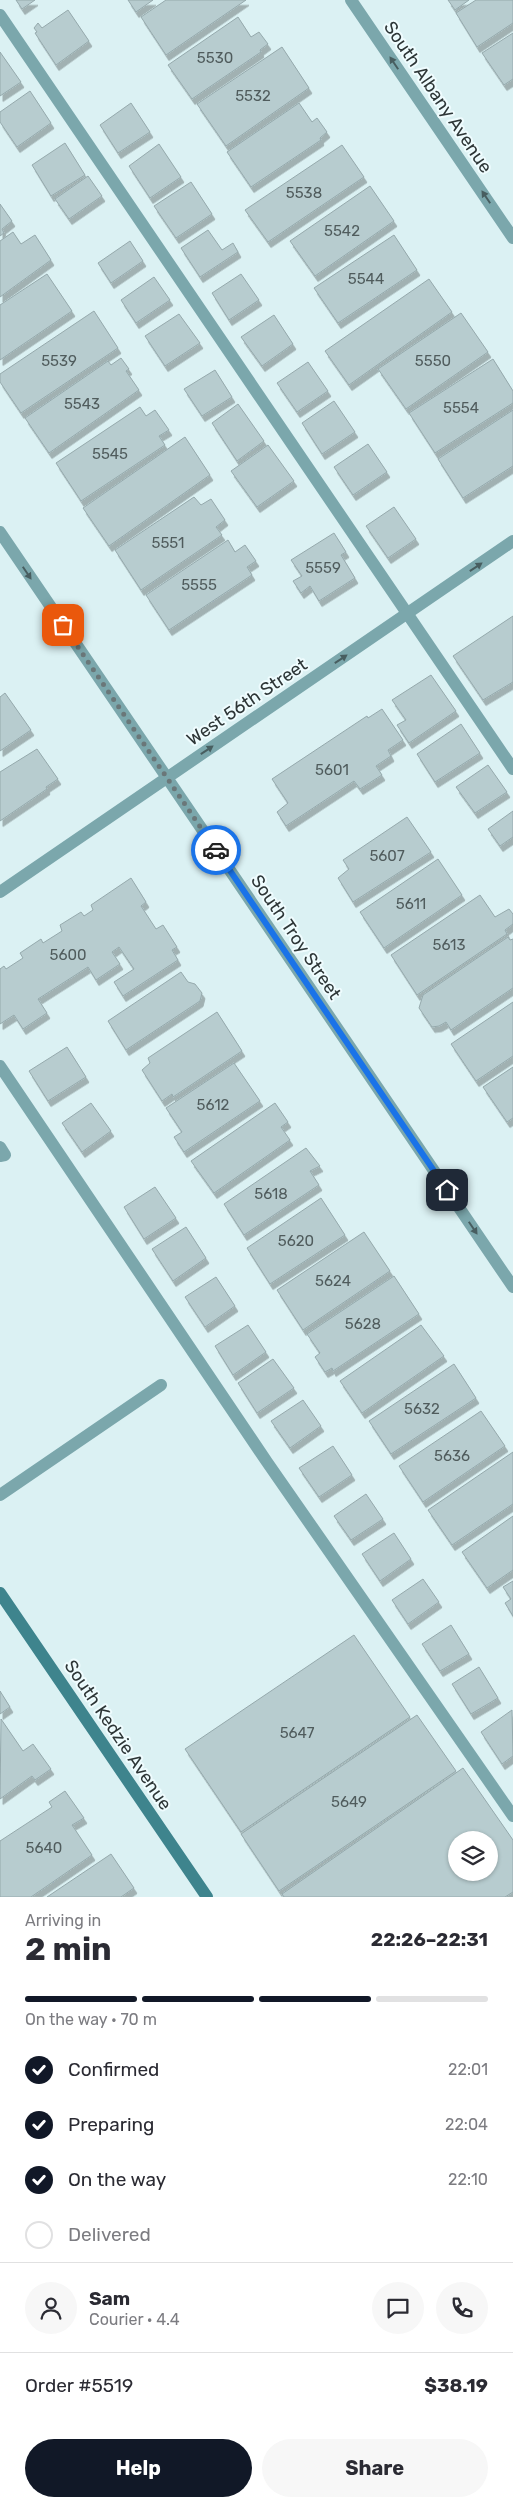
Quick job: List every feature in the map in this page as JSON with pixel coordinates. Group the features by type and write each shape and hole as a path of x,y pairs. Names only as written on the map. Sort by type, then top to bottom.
{"main road":[{"name":"South Kedzie Avenue","path":"0,1593 207,1897"}],"street":[{"name":"South Albany Avenue","path":"351,0 513,238"},
{"path":"0,15 513,769"},
{"name":"South Troy Street","path":"0,532 513,1287"},
{"name":"West 56th Street","path":"0,892 513,541"},
{"path":"0,1066 261,1454 513,1816"},
{"path":"0,1495 161,1385"}],"building":[{"path":"16,0 35,0 22,9"},
{"path":"128,0 153,0 136,12"},
{"path":"166,0 246,0 166,55 141,17"},
{"path":"448,0 469,0 455,10"},
{"path":"476,0 513,0 513,23 477,47 456,13"},
{"path":"68,10 89,41 56,65 35,33 37,32 34,28 38,23 42,28"},
{"path":"238,17 251,37 259,32 268,44 260,50 261,52 192,99 168,65"},
{"path":"513,33 513,79 504,85 482,53"},
{"path":"282,47 309,88 226,146 197,104"},
{"path":"0,52 21,82 0,96"},
{"path":"30,91 51,123 17,147 0,122 0,112"},
{"path":"131,103 150,132 118,153 100,125"},
{"path":"299,103 312,122 317,118 327,132 320,138 321,140 251,187 227,152"},
{"path":"65,143 85,175 51,196 32,165"},
{"path":"159,144 181,177 150,198 129,166"},
{"path":"342,145 364,177 268,242 245,210"},
{"path":"88,176 102,196 69,219 55,199"},
{"path":"191,182 212,214 176,238 154,206"},
{"path":"370,186 394,221 315,276 290,241"},
{"path":"0,204 12,221 2,229 4,233 0,236"},
{"path":"208,230 222,250 233,243 238,252 200,277 181,248"},
{"path":"13,232 21,244 35,235 51,260 0,297 0,241"},
{"path":"394,235 417,270 338,323 314,288"},
{"path":"130,241 143,261 111,283 98,263"},
{"path":"47,274 72,311 0,360 0,305"},
{"path":"241,274 259,300 229,320 212,293"},
{"path":"154,277 170,300 136,323 121,300"},
{"path":"429,279 452,312 349,385 325,351"},
{"path":"94,311 118,348 21,413 0,382 0,374"},
{"path":"461,313 488,352 406,409 378,369"},
{"path":"179,314 200,343 165,366 145,336"},
{"path":"274,315 293,344 262,366 241,337"},
{"path":"121,358 129,369 126,371 139,390 49,453 25,418 108,361 111,365"},
{"path":"493,359 513,391 513,403 435,453 409,413"},
{"path":"308,362 328,391 297,412 277,383"},
{"path":"215,370 232,397 202,416 184,389"},
{"path":"334,401 355,432 322,454 302,423"},
{"path":"238,404 264,441 237,461 212,423"},
{"path":"140,407 146,416 155,410 169,430 159,436 165,445 81,501 56,463"},
{"path":"513,410 513,466 463,498 438,459"},
{"path":"185,437 210,475 109,546 83,508"},
{"path":"368,444 387,472 353,495 334,467"},
{"path":"268,445 294,481 257,507 231,471"},
{"path":"194,497 201,505 211,499 225,520 216,527 222,535 141,590 115,550"},
{"path":"394,507 416,539 388,558 366,526"},
{"path":"334,533 346,552 341,555 355,578 319,601 310,586 301,593 293,581 302,576 291,560"},
{"path":"228,540 235,552 245,545 256,561 247,567 252,575 169,630 146,595"},
{"path":"513,616 513,682 483,700 453,656"},
{"path":"431,675 456,711 409,743 397,725 406,720 392,700"},
{"path":"5,693 31,730 0,751 0,697"},
{"path":"382,709 403,740 388,750 391,756 376,766 382,775 360,789 354,781 286,826 277,812 288,803 272,779 367,716 368,718"},
{"path":"461,724 480,753 435,782 417,754"},
{"path":"37,749 58,779 46,787 47,789 0,821 0,772"},
{"path":"488,765 507,792 475,813 456,787"},
{"path":"513,811 513,837 500,846 488,829"},
{"path":"407,817 431,852 353,902 338,878 349,869 343,860"},
{"path":"438,859 462,895 384,948 360,912"},
{"path":"131,878 146,902 141,906 156,929 163,925 177,947 172,950 178,960 123,996 114,982 134,969 119,947 112,952 120,964 96,980 88,967 38,999 47,1013 23,1029 14,1015 0,1024 0,969 4,966 6,969 23,958 20,953 41,939 43,943 62,931 60,925 81,912 84,916 93,910 91,905"},
{"path":"480,895 495,917 509,909 513,914 513,924 505,930 507,934 417,995 391,955"},
{"path":"508,937 510,940 513,939 513,988 451,1030 446,1022 432,1027 419,1008 423,995"},
{"path":"181,972 188,982 195,984 202,993 200,1001 126,1050 108,1021"},
{"path":"513,1002 513,1056 476,1081 451,1044"},
{"path":"217,1012 242,1051 173,1097 172,1094 162,1101 142,1070 150,1063 148,1058"},
{"path":"67,1047 86,1077 48,1101 29,1071"},
{"path":"234,1063 260,1101 184,1152 174,1137 182,1132 166,1108"},
{"path":"513,1067 513,1118 507,1122 483,1087"},
{"path":"91,1103 111,1131 82,1152 62,1123"},
{"path":"275,1103 288,1122 281,1127 290,1140 214,1193 191,1161"},
{"path":"306,1148 320,1166 310,1171 319,1185 244,1235 224,1204"},
{"path":"155,1187 176,1218 144,1239 124,1207"},
{"path":"321,1198 345,1235 270,1284 247,1248"},
{"path":"186,1227 206,1258 173,1281 152,1249"},
{"path":"364,1232 390,1271 303,1330 277,1290"},
{"path":"394,1276 419,1314 333,1371 332,1368 325,1372 315,1357 320,1353 307,1334"},
{"path":"216,1277 235,1306 205,1327 185,1297"},
{"path":"248,1325 266,1352 233,1375 215,1346"},
{"path":"421,1325 444,1356 362,1413 340,1381"},
{"path":"273,1359 294,1388 257,1413 238,1383"},
{"path":"454,1364 476,1398 391,1454 369,1421"},
{"path":"303,1400 321,1426 290,1448 271,1421"},
{"path":"481,1411 505,1446 423,1502 399,1466"},
{"path":"333,1446 352,1475 319,1497 299,1468"},
{"path":"513,1452 513,1504 452,1545 428,1510"},
{"path":"366,1494 383,1519 351,1540 334,1516"},
{"path":"513,1516 513,1570 487,1588 462,1552"},
{"path":"394,1533 411,1559 380,1581 362,1554"},
{"path":"423,1579 439,1602 408,1624 392,1600"},
{"path":"513,1581 513,1616 505,1603 511,1599 503,1587"},
{"path":"451,1625 469,1654 440,1671 422,1644"},
{"path":"354,1635 410,1717 241,1832 185,1749"},
{"path":"479,1667 498,1698 471,1714 452,1684"},
{"path":"0,1691 10,1707 0,1714"},
{"path":"512,1710 513,1756 502,1764 481,1732"},
{"path":"417,1715 456,1771 279,1891 241,1834"},
{"path":"1,1719 23,1751 33,1744 51,1769 35,1780 32,1776 0,1799"},
{"path":"463,1768 513,1840 513,1892 505,1897 284,1897 282,1894"},
{"path":"65,1791 84,1818 72,1825 92,1855 31,1897 0,1897 0,1841 52,1807 49,1802"},
{"path":"111,1854 134,1888 121,1897 47,1897"}],"way so far":[{"path":"63,625 216,850"}],"route":[{"path":"216,850 447,1190"}]}
